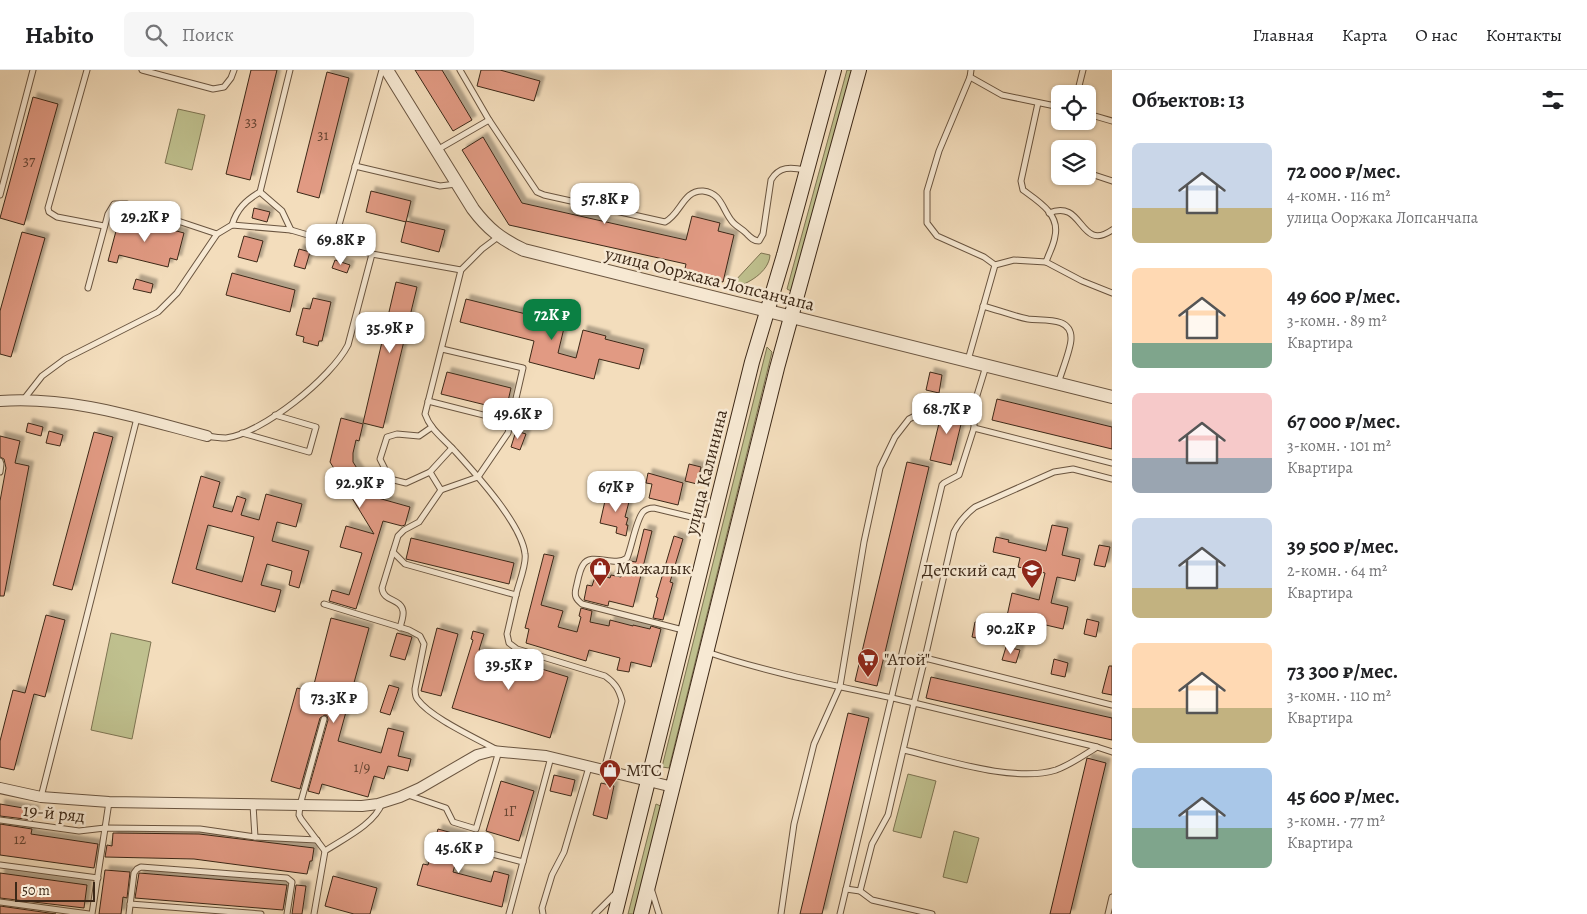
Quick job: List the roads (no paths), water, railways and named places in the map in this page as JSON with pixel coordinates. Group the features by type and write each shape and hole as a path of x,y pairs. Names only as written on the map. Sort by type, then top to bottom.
{"main road":[{"name":"улица Калинина","path":"616,914 752,362 834,70"},
{"path":"641,914 774,378 859,70"}],"street":[{"name":"улица Ооржака Лопсанчапа","path":"387,70 457,184 485,225 498,237 512,244 535,253 1112,397"},
{"path":"0,401 24,399 91,406 206,436"},
{"path":"0,788 41,797 109,802 362,806 383,803 406,794 477,755 492,751 550,758 673,787"}],"lane":[{"path":"0,195 33,70"},
{"path":"87,70 48,208 52,215 57,217 104,226"},
{"path":"142,70 213,89 224,87 234,70"},
{"path":"232,225 236,212 248,199 260,192 290,70"},
{"path":"334,243 382,70"},
{"path":"460,70 489,120 537,192 544,195 666,222 673,216 687,197 699,191 710,192 721,201 736,226 756,241 762,238 770,180 774,174 791,167 807,171"},
{"path":"971,70 970,77 939,151 927,191 927,223 937,236 984,257 995,266"},
{"path":"1079,85 1083,70"},
{"path":"970,77 1002,95 1051,105"},
{"path":"1038,103 1021,181 1023,190 1046,207 1056,225 1056,236 1046,262"},
{"path":"1096,116 1112,121"},
{"path":"437,150 489,120"},
{"path":"355,166 440,186 457,184"},
{"path":"1096,176 1112,181"},
{"path":"260,192 282,211 291,230"},
{"path":"88,288 104,226 114,204 127,204 217,234"},
{"path":"1049,213 1059,209 1068,212 1076,216 1084,230 1094,235 1105,235 1112,230"},
{"path":"24,399 42,376 65,359 158,312 177,292 217,234 232,225 291,230 372,254 461,270"},
{"path":"498,237 482,249 461,270 425,414 432,427 478,477 501,506 520,537 526,555 507,634 509,644 517,649 605,676 614,682 620,691 622,701 604,770"},
{"path":"206,436 225,438 242,433 275,415 309,391 342,356 352,332 372,254"},
{"path":"995,266 1014,260 1046,262 1082,281 1112,293"},
{"path":"968,361 995,266"},
{"path":"984,306 1028,318 1055,320 1069,330 1071,339 1058,384"},
{"path":"400,628 403,612 401,606 385,597 382,593 398,536 404,530 419,522 441,490 478,477 508,433 523,368 442,349"},
{"path":"840,914 942,485 944,482 959,475 974,428 974,405 986,366"},
{"path":"428,401 511,422"},
{"path":"781,914 794,824 814,744 840,686 864,542 880,468 895,437 909,419 945,401 974,405"},
{"path":"242,433 309,452 316,427 275,415"},
{"path":"41,797 136,418"},
{"path":"432,427 419,436 397,434 386,438 380,459 390,480 406,484 430,472 452,448"},
{"path":"974,428 1112,463"},
{"path":"0,461 2,464 0,472"},
{"path":"860,891 872,844 888,815 954,532 958,524 975,507 1054,472 1073,469 1112,479"},
{"path":"430,472 441,490"},
{"path":"687,630 582,604 576,600 574,592 583,564 588,560 618,562 627,558 640,518 648,508 713,522"},
{"path":"393,552 405,564 516,595"},
{"path":"324,604 420,636 424,644 415,689 418,701 448,724 499,751 476,829 453,822 446,808 406,794"},
{"path":"707,652 741,664 914,703 1112,752"},
{"path":"925,658 1112,705"},
{"path":"314,914 325,851 299,815 300,805 324,719"},
{"path":"904,750 1000,772 1029,775 1057,770 1097,747"},
{"path":"509,914 550,758"},
{"path":"543,914 542,908 552,875 564,852 589,767"},
{"path":"0,902 91,914 109,802"},
{"path":"325,851 370,821 383,803"},
{"path":"252,805 255,837"},
{"name":"19-й ряд","path":"0,820 79,831 105,828 200,829 255,837 318,840"},
{"path":"473,849 523,862"},
{"path":"0,865 98,878"},
{"path":"129,914 134,873 136,869 141,868 288,878 292,882 287,914"},
{"path":"649,883 659,914"},
{"path":"595,914 623,886"},
{"path":"846,888 860,891 872,900 932,914"},
{"path":"1108,914 1112,897"},
{"path":"130,904 261,914"}],"place":[{"name":"Мажалык","path":"600,587"},
{"name":"Детский сад","path":"1032,589"},
{"name":"\"Атой\"","path":"868,678"},
{"name":"МТС","path":"610,789"}]}
